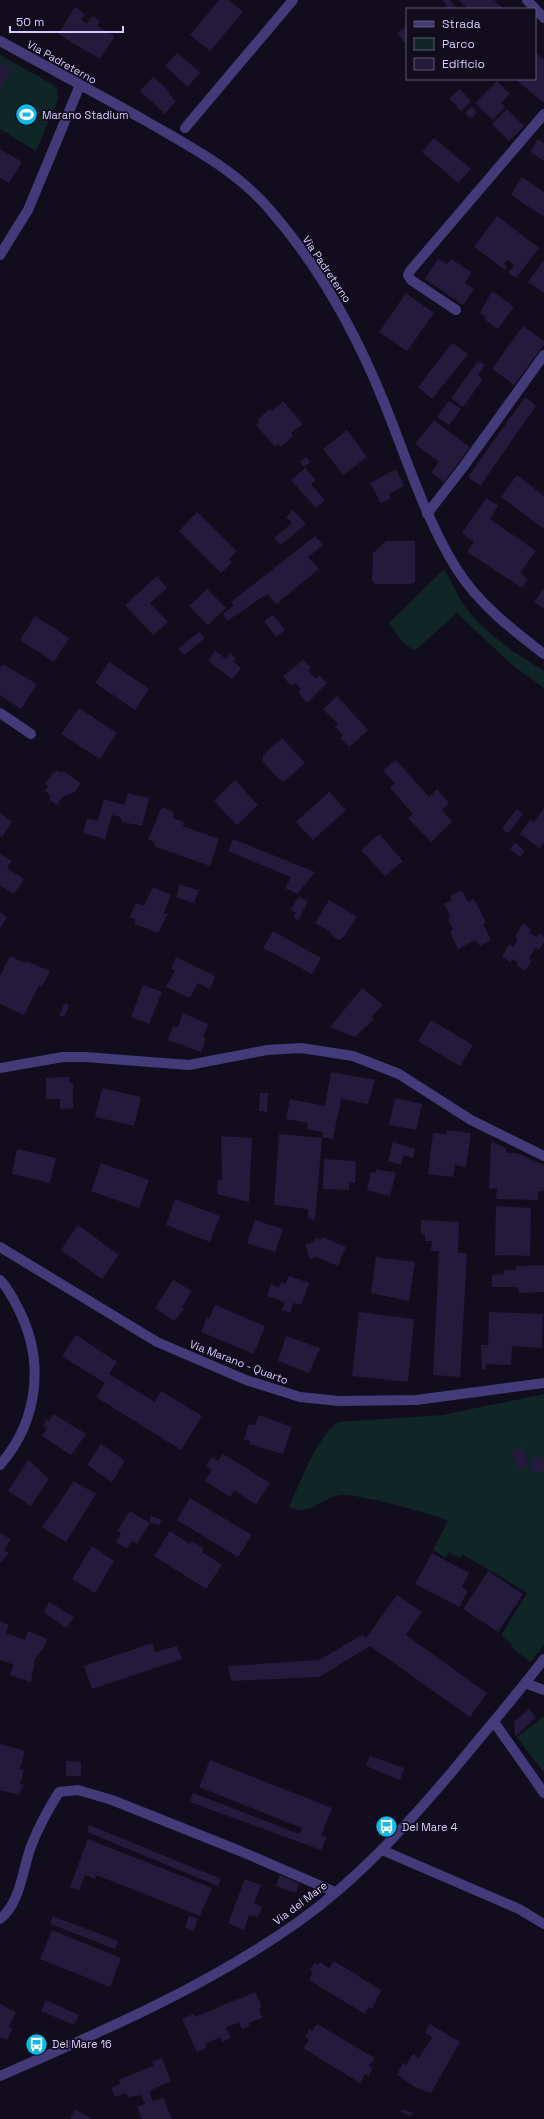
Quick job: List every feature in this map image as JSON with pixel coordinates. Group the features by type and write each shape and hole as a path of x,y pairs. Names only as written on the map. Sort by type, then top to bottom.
{"street":[{"path":"185,128 293,0"},
{"path":"527,0 535,8"},
{"path":"536,10 544,18"},
{"name":"Via Padreterno","path":"0,41 203,154 237,177 271,211 336,301 382,396 427,514 456,568 481,601 516,633 544,654"},
{"path":"0,256 28,210 80,85"},
{"path":"456,310 411,280 408,275 544,114"},
{"path":"427,514 464,466 544,355"},
{"path":"0,713 31,734"},
{"path":"0,1068 63,1057 85,1057 189,1065 266,1050 301,1048 353,1056 400,1074 471,1120 544,1156"},
{"name":"Via Marano - Quarto","path":"0,1247 157,1342 246,1380 300,1397 339,1401 416,1400 544,1383"},
{"path":"0,1280 6,1286 28,1327 36,1370 32,1405 19,1440 0,1465"},
{"name":"Via del Mare","path":"0,2076 141,2014 226,1968 299,1921 335,1892 382,1850 411,1820 494,1722 544,1659"},
{"path":"526,1683 544,1690"},
{"path":"494,1722 544,1793"},
{"path":"0,1919 6,1914 21,1882 31,1845 52,1803 59,1792 78,1790 133,1808 240,1851 335,1892"},
{"path":"382,1850 519,1909 544,1924"}],"green space":[{"name":"Marano Stadium","path":"0,55 52,84 57,89 58,100 36,151 0,129"},
{"path":"444,569 463,604 480,624 500,641 544,671 544,688 511,664 457,613 418,648 414,650 403,643 389,623"},
{"path":"544,1394 544,1645 530,1662 511,1647 512,1644 501,1636 527,1593 462,1554 460,1558 449,1552 446,1558 433,1550 448,1521 394,1505 348,1495 333,1497 303,1510 289,1507 316,1449 330,1429 338,1422 442,1415"},
{"path":"544,1716 544,1773 517,1737"}],"building":[{"path":"219,0 229,0 243,12 210,51 190,35"},
{"path":"442,0 449,0 457,8 444,8 447,6"},
{"path":"459,0 494,0 503,8 467,8"},
{"path":"75,7 85,14 81,20 87,24 92,16 100,21 97,26 115,36 100,59 58,34"},
{"path":"406,27 406,45 397,33"},
{"path":"177,53 200,72 188,87 165,66"},
{"path":"537,54 544,60 544,103 516,80 536,80"},
{"path":"0,63 11,70 0,90"},
{"path":"153,77 169,91 168,93 176,101 165,114 140,91"},
{"path":"497,81 510,94 501,103 505,107 493,120 475,103"},
{"path":"460,89 471,102 461,111 449,98"},
{"path":"471,106 477,112 471,119 465,113"},
{"path":"507,109 524,126 509,141 492,124"},
{"path":"434,138 471,169 458,183 422,152"},
{"path":"538,139 544,143 544,161 530,152"},
{"path":"0,149 22,162 9,183 0,178"},
{"path":"522,177 544,192 544,217 511,195"},
{"path":"497,216 539,248 516,278 508,273 514,265 508,260 504,264 507,267 505,270 474,247"},
{"path":"438,259 447,264 451,259 471,272 465,283 474,289 463,305 425,279"},
{"path":"544,260 544,293 528,282"},
{"path":"492,291 514,307 498,329 484,319 486,317 480,313"},
{"path":"406,293 434,313 407,351 379,332"},
{"path":"523,326 544,341 544,345 514,385 492,369"},
{"path":"452,343 468,354 432,399 418,387"},
{"path":"478,361 485,365 478,375 483,379 463,407 451,398"},
{"path":"525,397 536,406 480,486 468,477"},
{"path":"283,401 303,424 291,433 293,436 281,447 278,444 275,447 256,425 259,422 257,420 270,409 272,411"},
{"path":"449,401 461,409 449,425 437,417"},
{"path":"434,420 470,447 444,482 431,473 439,462 415,444"},
{"path":"347,430 367,457 343,475 323,449"},
{"path":"306,457 310,462 304,467 300,462"},
{"path":"305,468 316,480 311,484 325,500 316,508 291,480"},
{"path":"396,469 404,486 389,494 391,498 381,503 370,483"},
{"path":"517,475 544,496 544,529 501,497"},
{"path":"486,498 498,506 490,519 536,551 520,573 528,579 522,588 467,552 474,542 462,533"},
{"path":"293,510 306,524 281,545 274,538 292,523 286,517"},
{"path":"197,512 237,551 229,559 232,562 221,573 179,531"},
{"path":"315,536 323,545 308,557 319,569 276,604 267,594 227,621 223,614 234,605 231,602"},
{"path":"386,541 415,541 415,582 411,584 375,584 372,581 373,553"},
{"path":"157,576 167,588 150,603 168,622 153,635 125,605"},
{"path":"544,588 544,609 534,602"},
{"path":"207,589 226,608 208,625 189,606"},
{"path":"273,615 285,630 276,637 264,621"},
{"path":"35,616 69,638 54,662 20,640"},
{"path":"199,632 205,638 184,655 178,649"},
{"path":"215,651 226,659 230,653 236,658 233,661 241,668 232,679 208,661"},
{"path":"303,660 311,668 308,670 316,679 320,675 327,683 307,703 298,692 301,689 296,683 291,686 283,676"},
{"path":"109,662 149,689 135,710 95,683"},
{"path":"3,664 37,684 21,709 0,695 0,668"},
{"path":"337,696 368,730 349,747 340,738 343,735 335,727 338,724 323,709"},
{"path":"79,708 117,733 100,759 61,734"},
{"path":"282,738 305,763 285,781 280,780 263,762 263,755"},
{"path":"396,760 429,797 437,789 449,803 442,810 452,822 431,842 408,818 413,814 390,788 395,783 383,771"},
{"path":"57,770 62,773 63,771 81,783 75,792 62,797 57,805 49,799 51,796 45,791 48,786 45,784"},
{"path":"235,780 258,805 237,825 214,801"},
{"path":"329,792 346,810 313,840 296,822"},
{"path":"128,793 149,798 142,826 122,822 120,817 112,815 105,839 83,833 87,818 98,821 104,799 124,805"},
{"path":"162,807 174,812 173,818 184,822 183,826 219,839 210,866 154,846 155,843 148,839"},
{"path":"544,808 544,842 540,848 520,834 530,820 534,822"},
{"path":"517,809 523,814 508,833 502,828"},
{"path":"0,813 12,822 2,837 0,836"},
{"path":"379,834 403,861 385,876 361,850"},
{"path":"233,839 315,872 297,894 285,888 291,877 228,851"},
{"path":"515,843 525,851 520,857 510,849"},
{"path":"0,854 12,861 7,868 24,879 14,894 0,886"},
{"path":"180,885 199,890 194,903 176,897"},
{"path":"153,887 171,895 164,913 168,914 158,933 134,924 136,920 130,917 136,903 144,906"},
{"path":"462,890 468,902 474,899 486,923 483,924 491,940 480,946 475,940 458,949 450,932 453,930 448,919 451,917 444,904 452,900 450,896"},
{"path":"299,896 308,902 298,920 294,917 296,913 291,910"},
{"path":"329,900 357,917 344,937 339,940 330,934 331,932 315,923"},
{"path":"0,912 7,918 0,928"},
{"path":"523,923 531,929 529,933 536,937 539,933 544,937 544,942 539,950 535,948 529,958 532,960 525,971 517,966 518,963 512,959 510,962 502,957 509,944 514,947 518,939 515,937"},
{"path":"273,931 321,958 312,974 263,948"},
{"path":"10,956 25,963 26,961 50,971 42,986 39,985 24,1015 0,1004 0,976"},
{"path":"176,957 213,975 215,978 210,989 198,983 190,998 166,987 175,970 171,969"},
{"path":"143,985 162,992 149,1024 131,1017"},
{"path":"362,988 383,1005 371,1017 374,1019 355,1037 330,1027"},
{"path":"65,1003 69,1006 64,1017 59,1015"},
{"path":"183,1013 208,1024 203,1037 206,1038 201,1052 168,1040 173,1026 178,1027"},
{"path":"431,1020 473,1045 460,1066 418,1041"},
{"path":"331,1072 375,1080 368,1104 341,1099 333,1139 322,1137 323,1132 307,1129 308,1123 286,1119 290,1099 325,1106"},
{"path":"69,1077 69,1083 73,1083 73,1108 60,1109 60,1099 46,1099 46,1078"},
{"path":"102,1088 141,1097 134,1126 95,1117"},
{"path":"260,1093 268,1093 267,1112 259,1111"},
{"path":"395,1098 422,1104 416,1130 389,1125"},
{"path":"447,1130 471,1133 466,1167 455,1165 453,1177 428,1174 433,1133 446,1134"},
{"path":"279,1134 322,1138 315,1220 308,1218 308,1209 274,1205"},
{"path":"221,1136 252,1138 249,1202 217,1194 218,1179 222,1180"},
{"path":"491,1141 506,1148 506,1153 517,1153 544,1165 544,1191 538,1191 538,1200 496,1199 497,1188 489,1189"},
{"path":"393,1142 415,1149 413,1158 404,1155 401,1165 388,1161"},
{"path":"17,1149 56,1158 50,1183 12,1174"},
{"path":"324,1159 356,1161 355,1183 349,1182 349,1190 323,1189"},
{"path":"101,1163 149,1180 139,1208 91,1191"},
{"path":"376,1169 396,1173 390,1196 367,1190 371,1172 375,1173"},
{"path":"175,1199 220,1216 210,1242 166,1225"},
{"path":"496,1206 531,1208 530,1256 495,1255"},
{"path":"255,1220 283,1229 275,1252 247,1243"},
{"path":"421,1220 459,1222 458,1253 467,1253 460,1377 433,1375 439,1251 431,1251 432,1241 425,1241 425,1234 421,1234"},
{"path":"78,1225 119,1255 102,1279 61,1250"},
{"path":"316,1237 321,1240 322,1237 346,1247 338,1266 316,1257 310,1259 305,1245 313,1242"},
{"path":"376,1257 415,1262 409,1301 371,1293"},
{"path":"544,1265 544,1292 519,1293 518,1287 492,1287 492,1275 504,1274 503,1270 516,1270 516,1266"},
{"path":"289,1276 309,1283 301,1305 293,1303 290,1313 282,1310 285,1302 267,1296 271,1284 279,1288 281,1282 286,1284"},
{"path":"173,1280 192,1291 182,1307 184,1309 174,1321 155,1308"},
{"path":"215,1305 265,1326 254,1354 201,1332 207,1317 209,1319"},
{"path":"359,1312 414,1319 408,1382 352,1376"},
{"path":"489,1312 543,1314 542,1348 512,1346 511,1365 486,1364 485,1370 482,1369 481,1345 488,1345"},
{"path":"76,1335 117,1362 109,1374 155,1402 161,1391 202,1416 181,1450 96,1397 105,1383 62,1356"},
{"path":"286,1336 320,1348 309,1373 278,1361"},
{"path":"54,1414 86,1434 71,1455 42,1436 47,1428 43,1426 47,1419 49,1421"},
{"path":"259,1415 292,1427 283,1454 249,1444 250,1441 244,1439 249,1424 255,1425"},
{"path":"101,1444 125,1461 112,1482 87,1465"},
{"path":"523,1446 528,1466 516,1468 512,1451"},
{"path":"223,1454 270,1483 256,1505 234,1490 230,1497 205,1481 212,1470 206,1466 212,1457 218,1461"},
{"path":"532,1457 544,1458 544,1472 530,1471"},
{"path":"28,1460 49,1479 31,1506 8,1491"},
{"path":"74,1481 96,1494 66,1542 42,1527"},
{"path":"190,1498 252,1535 238,1557 177,1520"},
{"path":"130,1511 150,1523 137,1544 132,1541 127,1549 116,1542 121,1533 117,1531"},
{"path":"151,1516 162,1520 159,1525 149,1522"},
{"path":"170,1531 190,1544 191,1541 204,1548 202,1552 222,1565 206,1589 154,1556"},
{"path":"0,1533 11,1539 4,1550 9,1553 0,1563"},
{"path":"92,1546 114,1561 95,1593 72,1579"},
{"path":"432,1553 469,1573 462,1587 468,1591 459,1607 415,1584"},
{"path":"488,1571 523,1594 498,1632 463,1609"},
{"path":"397,1595 422,1612 406,1635 487,1693 470,1717 370,1646 319,1677 231,1681 228,1666 319,1660 362,1635 366,1638"},
{"path":"49,1602 74,1617 66,1628 44,1612"},
{"path":"0,1621 9,1625 6,1633 25,1640 28,1631 47,1639 43,1649 35,1659 31,1682 10,1675 14,1665 0,1660"},
{"path":"152,1643 155,1652 177,1646 182,1659 92,1689 84,1666"},
{"path":"529,1709 536,1717 515,1737 514,1722"},
{"path":"0,1744 25,1751 20,1769 24,1770 20,1784 24,1785 19,1795 0,1790"},
{"path":"370,1756 404,1768 400,1780 366,1766"},
{"path":"210,1760 332,1808 321,1836 327,1837 321,1850 190,1802 193,1793 299,1834 302,1828 199,1787"},
{"path":"66,1761 81,1762 81,1776 66,1776"},
{"path":"89,1825 221,1879 218,1886 87,1832"},
{"path":"88,1839 212,1888 200,1916 96,1875 95,1879 85,1875 79,1890 70,1887"},
{"path":"280,1875 299,1883 296,1893 276,1886"},
{"path":"245,1879 261,1885 254,1903 262,1907 258,1917 249,1915 244,1930 228,1923"},
{"path":"53,1916 118,1941 115,1949 50,1924"},
{"path":"189,1916 198,1919 193,1931 185,1927"},
{"path":"52,1930 121,1958 110,1987 40,1959"},
{"path":"334,1961 381,1990 372,2009 369,2007 365,2014 309,1980 313,1972 310,1970 315,1963 318,1965 320,1962 329,1968"},
{"path":"255,1992 262,2007 259,2008 262,2018 249,2023 250,2026 242,2029 239,2022 226,2028 231,2038 222,2042 221,2037 205,2044 207,2048 197,2052 182,2019 193,2014 195,2017"},
{"path":"46,2000 79,2015 74,2025 41,2011"},
{"path":"0,2004 16,2012 9,2027 12,2029 7,2040 0,2037"},
{"path":"317,2024 375,2058 369,2066 372,2068 369,2076 365,2074 360,2083 303,2048 309,2040 305,2037 309,2029 312,2031"},
{"path":"430,2024 460,2042 431,2093 417,2088 397,2075 403,2063 406,2065 413,2054 419,2058 432,2037 425,2033"},
{"path":"162,2058 171,2081 149,2091 153,2102 163,2097 172,2119 142,2119 137,2107 145,2104 141,2095 128,2097 126,2093 115,2097 111,2088 120,2084 119,2080 154,2065 152,2062"},
{"path":"75,2109 92,2119 70,2119"},
{"path":"402,2109 413,2113 410,2116 401,2112"}],"place":[{"name":"Marano Stadium","path":"26,115"},
{"name":"Del Mare 4","path":"386,1827"},
{"name":"Del Mare 16","path":"36,2044"}]}
